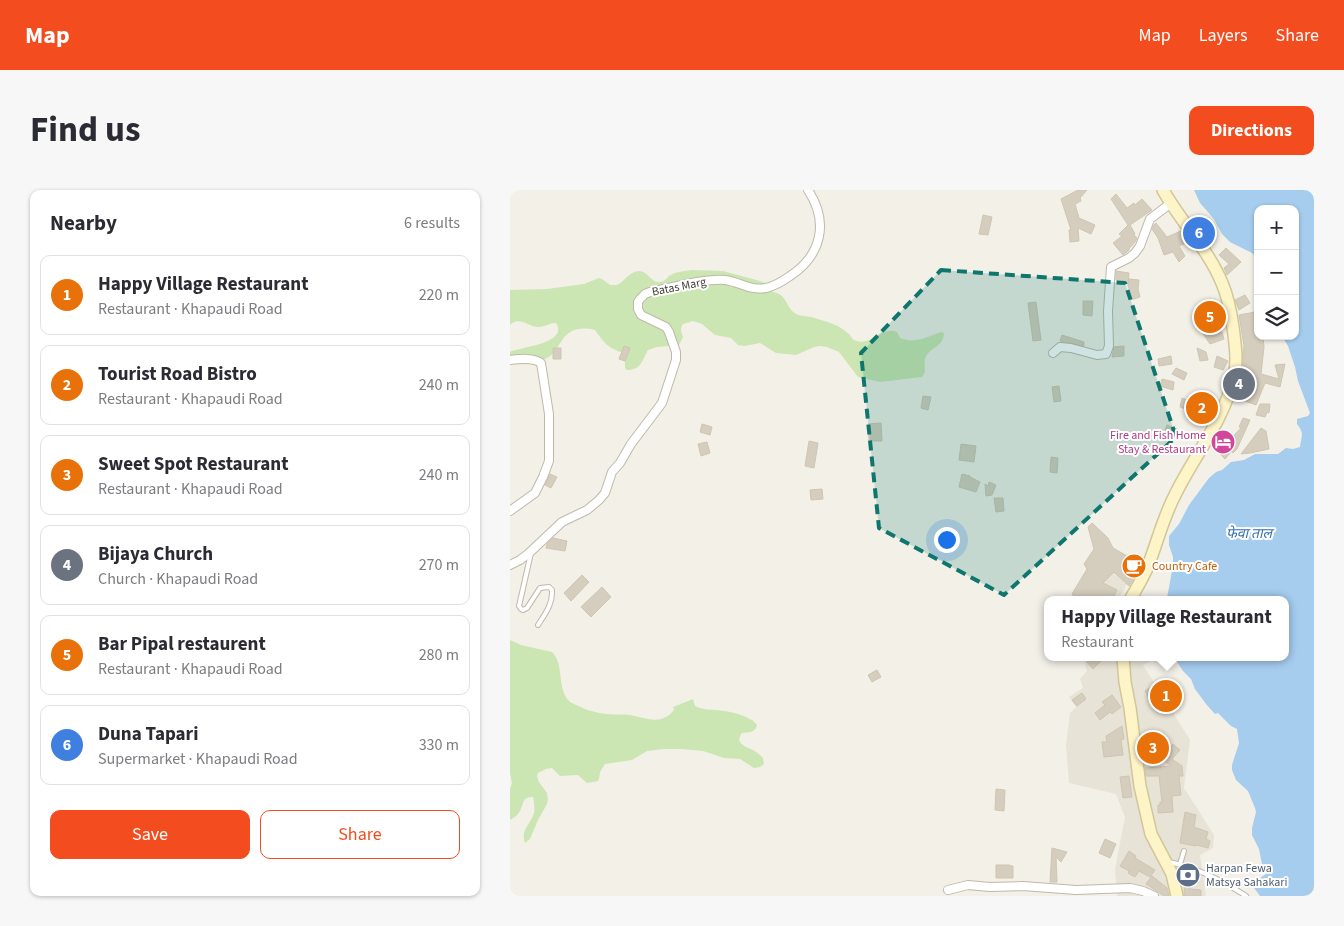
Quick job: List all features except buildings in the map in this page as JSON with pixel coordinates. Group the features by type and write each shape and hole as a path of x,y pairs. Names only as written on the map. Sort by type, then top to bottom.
{"main road":[{"path":"1132,596 1148,568 1174,497 1217,420 1234,376 1236,364 1232,321 1222,283 1210,260 1163,190"},
{"path":"1123,661 1140,786 1151,834 1172,874 1177,896"}],"street":[{"name":"Batas Marg","path":"510,565 531,551 562,522 587,510 599,500 605,493 612,472 620,464 630,444 662,403 676,360 676,352 666,327 639,312 637,306 640,299 650,292 710,281 725,280 754,289 770,287 780,282 803,266 811,257 820,233 818,210 815,200 808,190"},
{"path":"1054,353 1060,347 1097,355 1106,354 1109,346 1108,311 1112,267 1135,253 1140,246 1150,219 1171,203"},
{"path":"510,360 537,360 540,362 549,414 549,461 535,493 510,511"},
{"path":"948,890 968,885 990,887 1023,886 1076,890 1130,888 1154,896"}],"lane":[{"path":"531,551 519,606 523,610 526,608 540,588 549,587 552,590 550,606 538,625"},
{"path":"1180,864 1184,851"},
{"path":"1164,861 1189,867 1230,885 1246,896"}],"highlighted area":[{"path":"941,270 1125,283 1176,437 1004,595 879,528 861,353"}],"shaded area":[{"path":"1118,552 1141,559 1120,596 1093,596"},
{"path":"1084,661 1151,661 1143,665 1190,740 1184,788 1214,835 1213,848 1200,855 1206,896 1117,896 1115,869 1125,817 1116,794 1069,783 1066,745 1070,713 1076,707 1069,697 1083,688 1080,679 1087,671"}],"green space":[{"path":"691,270 723,271 760,281 777,288 767,291 774,292 783,297 796,314 835,325 849,334 854,340 860,342 871,339 886,331 897,332 900,338 906,340 921,339 941,332 944,333 943,338 939,345 927,355 925,372 922,377 880,382 858,377 839,352 827,347 814,347 796,355 776,353 760,343 744,346 738,345 731,338 715,335 702,324 693,321 683,324 681,330 683,337 679,345 657,347 648,350 638,367 632,370 625,368 624,353 611,347 604,342 595,330 590,329 572,331 564,337 553,354 545,359 532,361 510,358 510,352 542,344 556,336 558,330 556,323 536,327 517,321 510,325 510,290 547,289 584,284 599,278 610,285 617,285 636,271 642,271 656,282 661,282 674,274"},
{"path":"510,640 521,645 552,652 558,663 563,691 566,697 570,702 588,710 653,720 664,718 674,710 673,707 693,699 695,706 698,708 747,717 755,722 756,728 753,731 742,733 739,740 744,746 760,755 763,758 764,764 754,768 740,759 724,758 703,751 664,749 647,751 632,760 605,764 600,772 598,781 587,783 578,775 560,776 552,768 546,769 538,773 537,776 547,793 547,804 530,839 525,843 524,834 534,813 533,797 525,799 519,812 510,820 510,789 512,783 510,773"}],"water":[{"name":"फेवा ताल","path":"1194,190 1314,190 1314,896 1260,896 1252,885 1251,880 1266,874 1259,849 1252,835 1255,808 1248,791 1236,780 1232,770 1239,743 1237,729 1231,726 1218,713 1215,714 1206,704 1195,689 1191,679 1177,661 1289,661 1289,596 1167,596 1173,565 1169,536 1209,478 1231,462 1244,460 1255,454 1278,454 1286,448 1300,447 1302,433 1297,424 1297,419 1308,416 1310,413 1284,340 1299,340 1299,205 1254,205 1254,255 1230,242 1222,234 1214,219 1200,203"}],"place":[{"name":"Duna Tapari","path":"1199,233"},
{"name":"Bar Pipal restaurent","path":"1210,317"},
{"name":"Bijaya Church","path":"1239,384"},
{"name":"Tourist Road Bistro","path":"1202,408"},
{"name":"Fire and Fish Home Stay & Restaurant","path":"1223,442"},
{"name":"Country Cafe","path":"1134,566"},
{"name":"Happy Village Restaurant","path":"1166,696"},
{"name":"Sweet Spot Restaurant","path":"1153,748"},
{"name":"Harpan Fewa Matsya Sahakari","path":"1188,875"}]}
